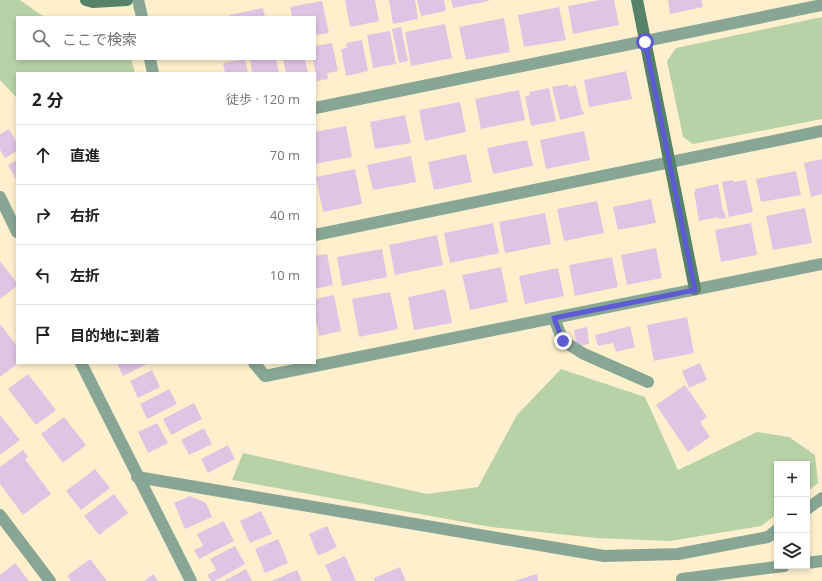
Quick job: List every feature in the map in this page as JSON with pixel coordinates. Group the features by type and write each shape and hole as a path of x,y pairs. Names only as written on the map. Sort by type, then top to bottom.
{"street":[{"path":"86,0 93,2 127,0"},
{"path":"138,0 142,16"},
{"path":"637,0 695,290"},
{"path":"316,108 822,6"},
{"path":"150,60 153,72"},
{"path":"316,235 822,131"},
{"path":"2,205 16,230"},
{"path":"255,364 265,376 822,264"},
{"path":"554,318 563,341 584,354 648,382"},
{"path":"81,364 137,477 191,581"},
{"path":"137,477 604,556 678,554 768,537 774,532"},
{"path":"810,507 822,498"},
{"path":"0,515 50,581"},
{"path":"810,563 822,561"},
{"path":"682,579 774,567"}],"green space":[{"path":"0,0 20,0 44,16 16,16 16,60 131,60 135,72 16,72 16,97 0,80"},
{"path":"822,17 822,119 693,144 683,137 667,61 676,48"},
{"path":"561,369 645,397 678,470 757,432 789,437 815,455 818,483 810,490 810,461 774,461 774,516 761,526 670,541 596,538 491,527 232,480 243,453 427,494 478,487 517,415"}],"building":[{"path":"345,0 375,0 379,21 350,27"},
{"path":"389,0 415,0 418,19 393,24"},
{"path":"417,0 444,0 446,11 421,16"},
{"path":"451,0 489,0 489,1 453,8"},
{"path":"600,0 614,0 619,25 573,34 568,6"},
{"path":"668,0 701,0 703,7 670,14"},
{"path":"322,1 329,33 316,35 316,16 292,16 290,7"},
{"path":"559,7 566,40 524,47 518,15"},
{"path":"263,8 265,16 229,16"},
{"path":"504,18 510,52 466,60 459,27"},
{"path":"445,24 452,58 411,66 405,32"},
{"path":"401,27 408,61 399,63 392,29"},
{"path":"390,31 396,64 373,68 367,35"},
{"path":"362,40 368,71 346,76 341,49 347,48 346,43"},
{"path":"332,43 338,71 327,73 328,79 317,81 313,60 316,60 316,46"},
{"path":"245,60 248,72 225,72 223,63"},
{"path":"250,60 276,60 279,72 252,72"},
{"path":"283,60 305,60 308,72 286,72"},
{"path":"626,71 632,99 589,107 584,80"},
{"path":"568,84 569,87 576,85 584,114 560,120 552,87"},
{"path":"549,88 556,121 531,126 525,96 530,95 529,92"},
{"path":"519,90 525,120 481,129 475,99"},
{"path":"460,102 466,132 425,141 419,110"},
{"path":"405,115 411,143 375,149 370,122"},
{"path":"346,126 352,157 316,164 316,132"},
{"path":"9,129 16,141 16,152 5,158 0,150 0,134"},
{"path":"584,131 590,160 546,169 540,140"},
{"path":"527,140 533,166 493,174 487,148"},
{"path":"466,154 472,182 434,190 428,162"},
{"path":"411,156 416,182 373,190 367,165"},
{"path":"822,159 822,194 811,197 804,163"},
{"path":"16,161 16,179 8,165"},
{"path":"355,169 362,204 323,212 316,177"},
{"path":"796,171 801,195 761,202 756,179"},
{"path":"733,180 734,182 746,180 753,212 729,217 722,182"},
{"path":"718,184 723,211 726,218 719,219 718,217 699,221 694,192 695,189"},
{"path":"651,199 656,223 618,230 613,207"},
{"path":"597,201 604,233 564,241 557,209"},
{"path":"805,208 812,243 773,250 766,216"},
{"path":"545,213 551,244 505,253 499,222"},
{"path":"493,223 499,253 450,263 444,233"},
{"path":"751,223 757,255 721,262 715,230"},
{"path":"437,235 443,265 395,275 389,245"},
{"path":"656,248 662,278 627,285 621,255"},
{"path":"382,249 387,277 342,286 337,257"},
{"path":"327,254 333,285 316,289 316,256"},
{"path":"612,257 618,287 575,296 569,265"},
{"path":"0,261 16,282 16,287 0,299"},
{"path":"501,267 508,302 470,310 462,275"},
{"path":"558,268 564,296 525,304 519,276"},
{"path":"445,289 452,323 414,330 408,297"},
{"path":"390,292 398,329 359,337 352,299"},
{"path":"334,295 341,331 319,336 316,320 316,299"},
{"path":"687,317 694,353 654,361 647,325"},
{"path":"0,324 16,345 17,364 0,377"},
{"path":"630,326 635,347 616,352 613,343 598,346 595,335"},
{"path":"587,327 589,344 579,346 576,343 574,330"},
{"path":"700,363 707,380 689,388 682,371"},
{"path":"117,364 147,364 123,376"},
{"path":"152,370 160,387 138,398 130,381"},
{"path":"28,374 56,410 36,425 8,389"},
{"path":"685,385 707,417 700,422 710,437 688,452 656,405"},
{"path":"169,389 177,404 147,419 140,404"},
{"path":"194,403 202,419 171,435 163,419"},
{"path":"0,415 20,440 0,455"},
{"path":"64,417 86,445 63,463 41,434"},
{"path":"157,423 168,443 148,453 138,432"},
{"path":"204,428 212,444 189,455 181,440"},
{"path":"228,445 235,459 208,473 201,459"},
{"path":"23,450 28,457 25,459 51,494 23,515 0,484 0,467"},
{"path":"95,469 110,488 81,510 66,491"},
{"path":"114,494 128,513 99,535 84,516"},
{"path":"190,496 206,503 212,517 185,529 174,503"},
{"path":"261,511 272,534 250,543 240,521"},
{"path":"224,521 234,541 199,559 194,550 203,546 197,534"},
{"path":"327,526 337,547 318,556 309,534"},
{"path":"278,539 288,563 265,573 255,549"},
{"path":"235,546 245,564 215,581 211,581 207,575 216,570 210,559"},
{"path":"345,556 356,581 332,581 325,565"},
{"path":"90,559 107,581 71,581 67,576"},
{"path":"15,563 29,581 0,581 0,575"},
{"path":"400,567 406,581 375,581 374,578"},
{"path":"246,569 252,581 224,581"},
{"path":"297,570 302,581 272,581"},
{"path":"153,574 158,581 144,581"},
{"path":"537,574 538,581 514,581"}],"route":[{"path":"563,341 554,318 695,290 645,42"}]}
